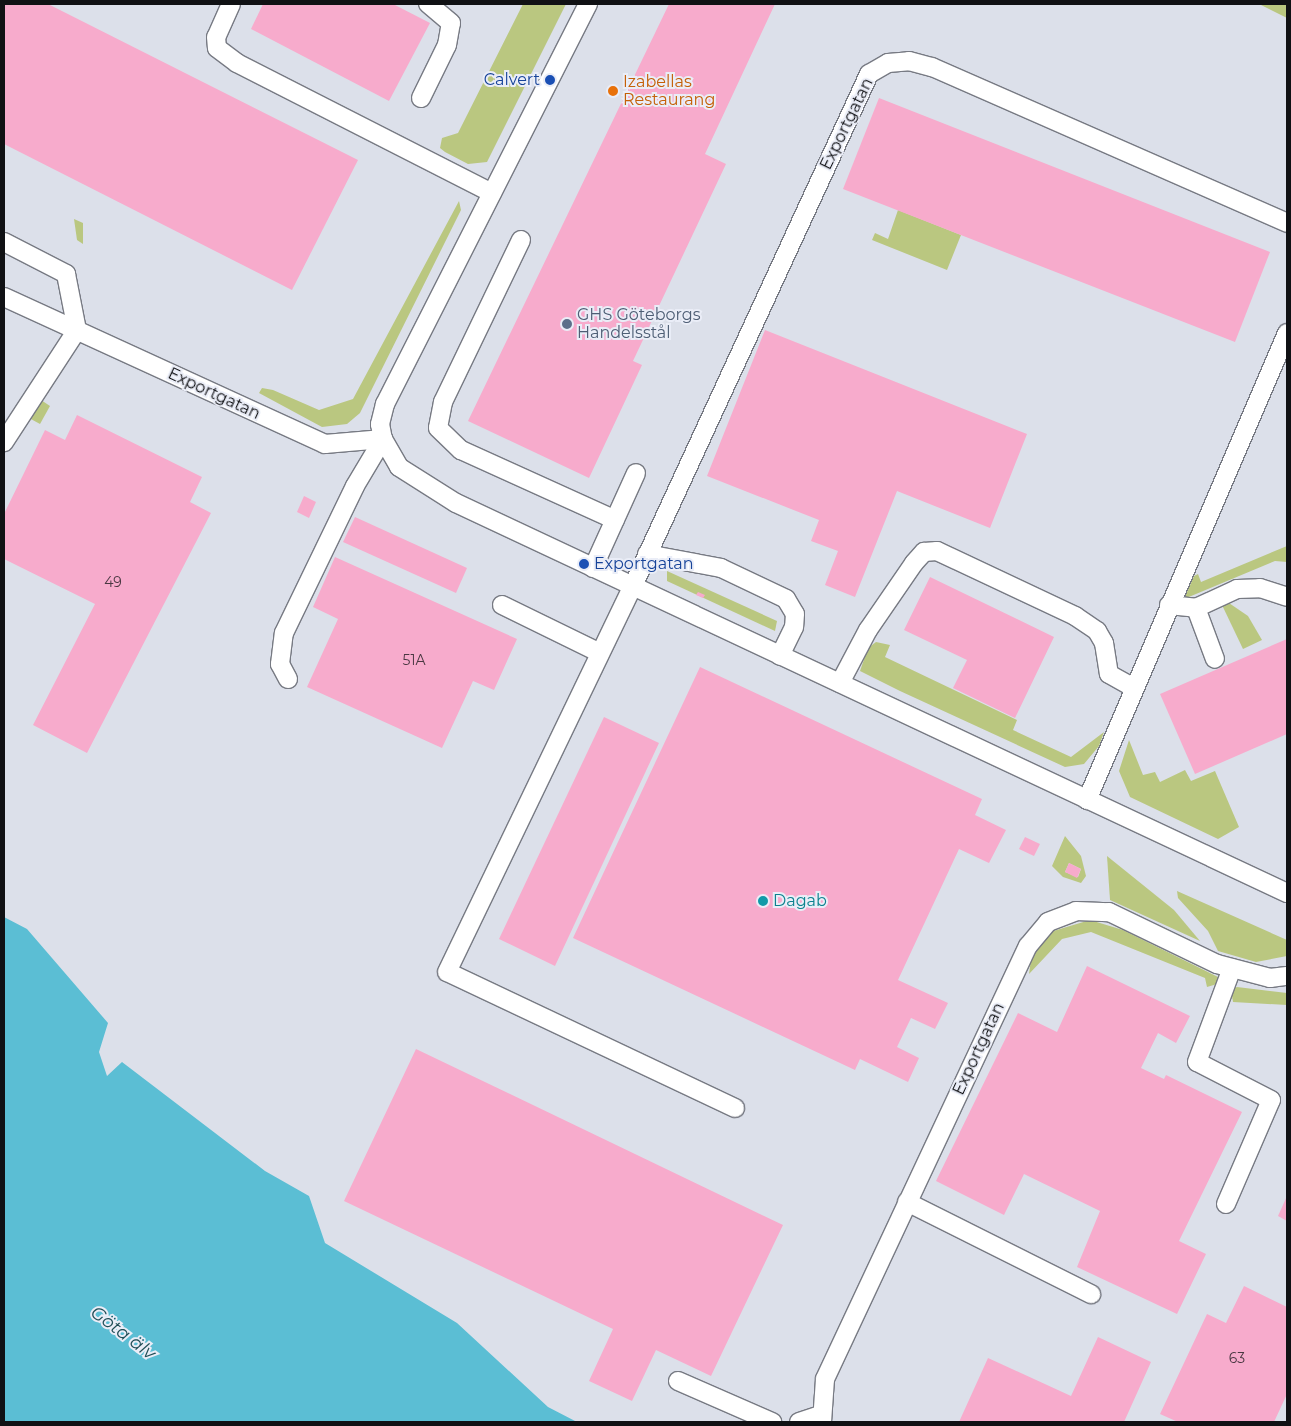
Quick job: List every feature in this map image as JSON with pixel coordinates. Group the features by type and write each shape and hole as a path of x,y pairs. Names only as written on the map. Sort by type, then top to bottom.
{"street":[{"path":"231,4 216,37 218,48 237,63 492,193"},
{"path":"421,98 446,45 451,23 428,4"},
{"path":"588,4 385,404 380,424 383,439 394,461 413,480 593,568 1086,800 1286,889"},
{"name":"Exportgatan","path":"736,1108 447,972 633,586 859,94 870,74 888,63 909,60 932,67 1287,222"},
{"path":"521,240 443,402 438,428 461,450 615,520"},
{"path":"4,242 66,274 77,330 61,348 4,442"},
{"name":"Exportgatan","path":"4,297 325,444 383,439"},
{"path":"1086,800 1287,333"},
{"path":"288,680 280,664 284,632 355,486 383,439"},
{"path":"593,568 636,473"},
{"path":"840,683 868,630 914,563 924,552 937,551 1075,616 1097,631 1104,643 1109,674 1134,688"},
{"path":"647,554 721,568 786,599 795,614 794,627 780,656"},
{"path":"1169,605 1196,608 1237,589 1260,588 1287,597"},
{"path":"502,605 600,653"},
{"path":"1196,608 1215,659"},
{"name":"Exportgatan","path":"799,1422 821,1419 825,1379 1028,946 1048,922 1076,911 1109,912 1232,968 1270,978 1287,976"},
{"path":"1226,1204 1271,1100 1197,1062 1232,968"},
{"path":"907,1202 1091,1294"},
{"path":"678,1381 772,1422"}],"green space":[{"path":"523,4 566,4 487,162 468,164 440,148 442,138 458,133"},
{"path":"1259,4 1287,4 1287,18"},
{"path":"459,201 461,210 360,413 347,424 322,427 259,393 262,388 273,390 319,410 353,399"},
{"path":"898,210 961,235 947,270 872,240 875,233 888,239"},
{"path":"74,219 83,223 83,244 77,240"},
{"path":"41,400 50,406 40,424 29,418"},
{"path":"1287,546 1287,562 1275,561 1184,599 1194,576 1198,574 1201,582"},
{"path":"667,571 777,621 775,631 667,581"},
{"path":"1226,601 1248,616 1262,640 1243,649 1222,605"},
{"path":"876,642 890,645 885,657 1017,720 1013,730 1071,757 1104,732 1099,746 1084,764 1065,767 900,691 860,671 868,648"},
{"path":"1129,740 1143,775 1155,772 1160,782 1185,770 1191,781 1215,771 1239,827 1218,839 1130,797 1119,771"},
{"path":"1065,836 1081,856 1086,876 1081,883 1063,877 1052,866","holes":["1069,863 1081,869 1078,877 1065,872"]},
{"path":"1107,856 1174,910 1200,941 1110,900"},
{"path":"1177,891 1287,940 1287,956 1256,962 1218,951 1208,931 1178,898"},
{"path":"1090,920 1123,930 1218,977 1217,984 1207,987 1205,978 1091,932 1062,939 1029,974 1031,959 1050,932"},
{"path":"1237,987 1287,993 1287,1005 1233,1002 1231,990"}],"water":[{"name":"Göta älv","path":"4,917 27,929 108,1023 99,1052 107,1076 122,1062 265,1171 309,1196 325,1243 457,1323 548,1407 577,1422 4,1422"}],"building":[{"path":"4,4 48,4 358,160 292,290 4,144"},
{"path":"263,4 393,4 430,23 389,101 251,29"},
{"path":"669,4 775,4 705,154 726,164 633,361 642,365 589,478 468,421"},
{"path":"879,98 1270,252 1235,342 843,189"},
{"path":"765,330 1027,434 990,528 897,491 855,597 825,585 838,551 811,541 819,520 707,476"},
{"path":"77,415 202,477 190,502 211,513 87,753 33,725 95,604 4,559 4,514 45,430 65,440"},
{"path":"304,496 316,502 309,518 297,512"},
{"path":"355,517 467,568 456,593 343,542"},
{"path":"335,557 517,639 494,690 473,681 442,748 307,687 338,619 313,607"},
{"path":"930,577 1054,637 1015,718 953,688 967,660 904,630"},
{"path":"698,592 705,595 703,598 696,595"},
{"path":"1287,639 1287,734 1195,774 1160,694"},
{"name":"Dagab","path":"700,667 982,799 975,815 1006,830 989,863 959,849 898,980 948,1003 935,1029 911,1018 897,1047 919,1058 908,1082 860,1059 855,1070 573,938"},
{"path":"604,717 659,743 555,966 499,939"},
{"path":"1025,837 1040,844 1034,856 1019,849"},
{"path":"1069,863 1081,869 1077,878 1065,872"},
{"path":"1087,966 1190,1016 1176,1043 1158,1033 1141,1068 1164,1079 1166,1075 1242,1112 1179,1241 1206,1254 1177,1314 1077,1267 1100,1211 1024,1174 1004,1215 936,1181 1018,1013 1057,1032"},
{"path":"416,1049 783,1225 711,1376 656,1350 632,1401 589,1381 613,1329 344,1201"},
{"path":"1287,1196 1287,1221 1278,1216"},
{"path":"1244,1286 1287,1307 1287,1394 1274,1422 1178,1422 1160,1414 1207,1314 1226,1323"},
{"path":"1098,1337 1151,1362 1124,1422 959,1422 988,1358 1071,1396"}],"place":[{"name":"Calvert","path":"550,80"},
{"name":"Izabellas Restaurang","path":"613,91"},
{"name":"GHS Göteborgs Handelsstål","path":"567,324"},
{"name":"Exportgatan","path":"584,564"},
{"name":"Dagab","path":"763,901"}]}
